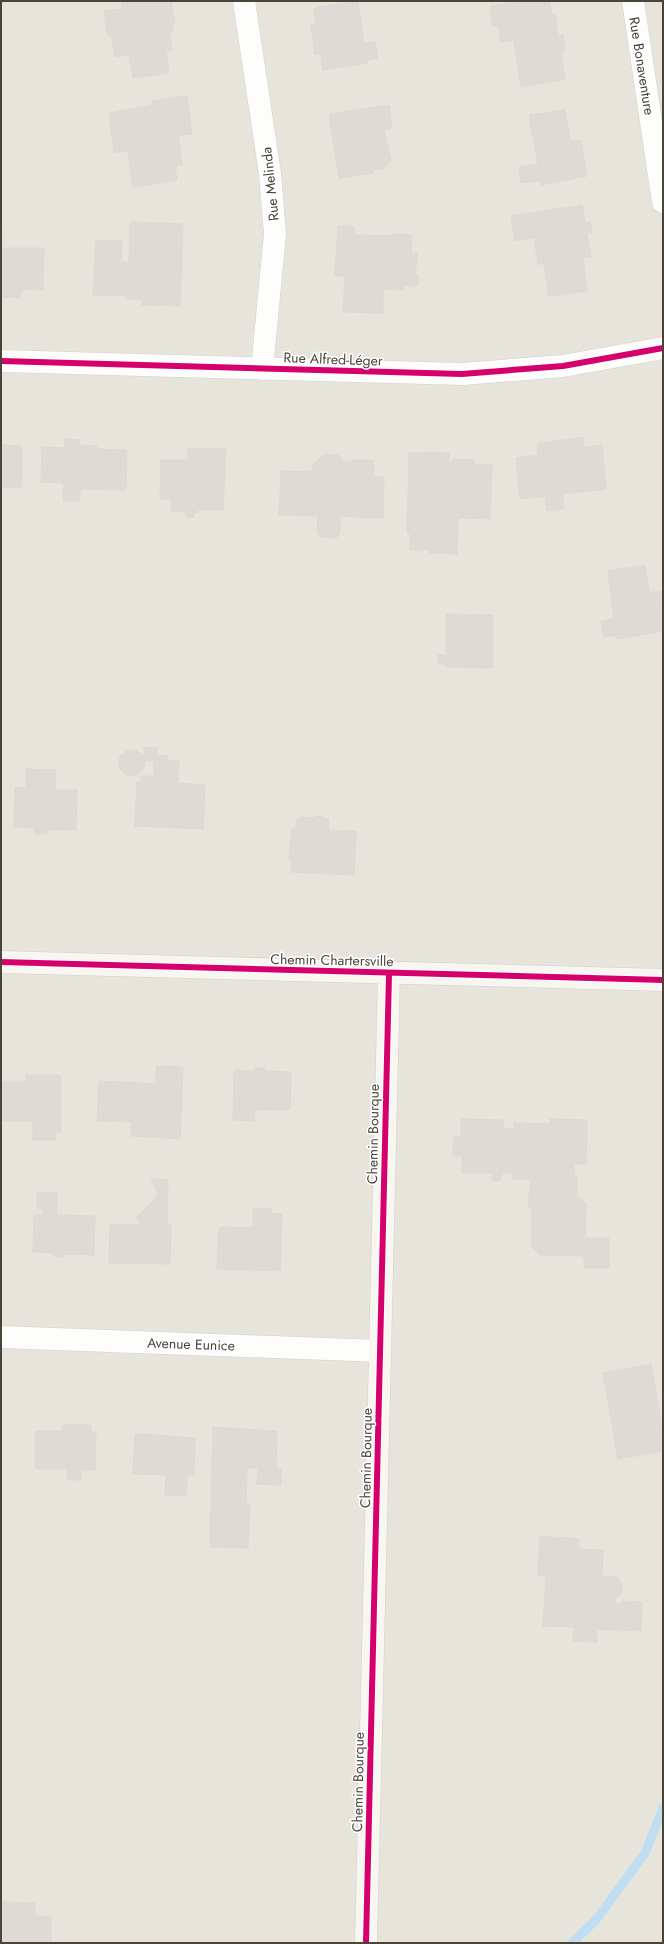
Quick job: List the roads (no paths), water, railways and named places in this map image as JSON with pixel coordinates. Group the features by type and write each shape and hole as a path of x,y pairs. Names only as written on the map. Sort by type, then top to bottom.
{"street":[{"name":"Rue Melinda","path":"244,1 270,174 275,234 262,369"},
{"name":"Rue Bonaventure","path":"633,1 663,202"},
{"name":"Rue Alfred-Léger","path":"1,361 462,374 493,373 563,366 663,348"},
{"name":"Chemin Chartersville","path":"1,962 389,974 426,973 663,980"},
{"name":"Chemin Bourque","path":"366,1943 389,974"},
{"name":"Avenue Eunice","path":"1,1337 380,1351"}],"waterway":[{"path":"572,1943 596,1920 645,1853 663,1808"}]}
